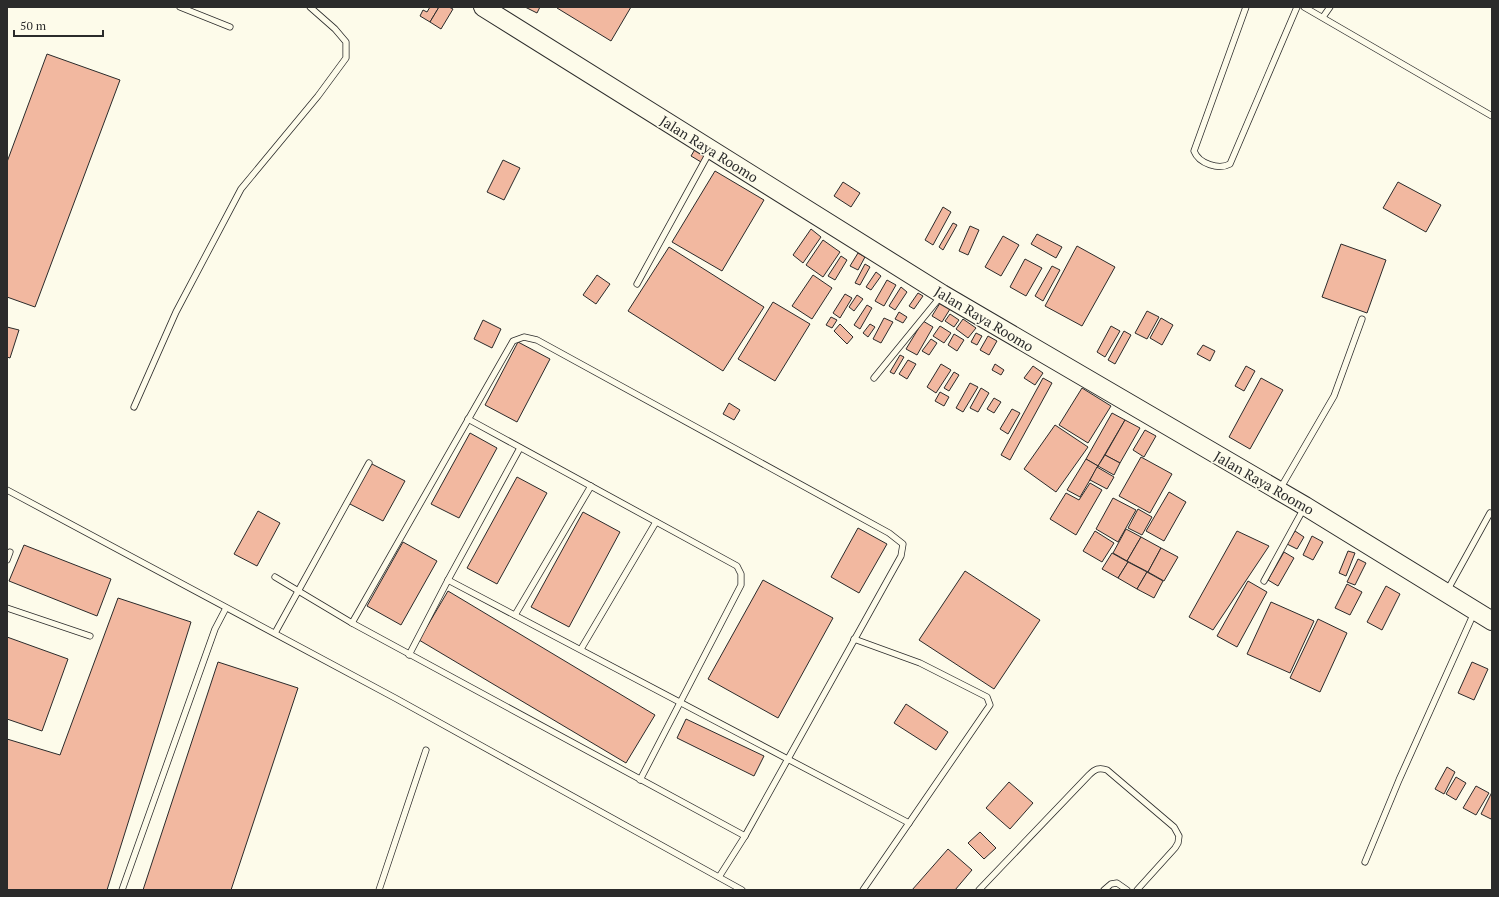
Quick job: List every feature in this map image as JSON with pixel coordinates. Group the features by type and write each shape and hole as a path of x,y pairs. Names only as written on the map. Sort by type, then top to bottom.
{"highway":[{"name":"Jalan Raya Roomo","path":"483,7 503,15 710,151 814,213 942,294 1305,506 1492,621"}],"lane":[{"path":"180,7 230,27"},
{"path":"134,407 176,312 241,189 318,96 346,58 346,42 335,28 310,7"},
{"path":"1246,7 1194,151 1200,160 1219,168 1230,164 1297,7"},
{"path":"1304,7 1492,116"},
{"path":"1323,17 1330,7"},
{"path":"637,284 710,151"},
{"path":"874,378 942,294"},
{"path":"1279,491 1334,396 1362,319"},
{"path":"352,624 513,341 524,337 537,340 889,533 903,544 901,556 787,758 745,836 719,877"},
{"path":"468,419 737,566 741,574 741,585 640,780"},
{"path":"410,655 448,580 520,448"},
{"path":"275,632 369,463"},
{"path":"515,615 591,486"},
{"path":"7,490 226,608 275,632 742,890"},
{"path":"1264,582 1305,506"},
{"path":"1446,593 1490,513"},
{"path":"581,650 656,522"},
{"path":"7,560 10,552"},
{"path":"275,577 352,624 745,836"},
{"path":"448,580 909,823"},
{"path":"7,608 90,636"},
{"path":"122,890 214,629 226,608"},
{"path":"1365,862 1399,780 1475,611"},
{"path":"854,639 920,663 989,699 989,708 863,890"},
{"path":"379,890 426,750"},
{"path":"979,890 1089,775 1096,769 1102,768 1107,770 1174,827 1179,836 1178,843 1175,848 1137,890"},
{"path":"1104,890 1111,884 1116,884 1127,890"}],"building":[{"path":"430,7 439,7 430,22 420,16 423,10 427,12"},
{"path":"439,7 449,7 453,9 441,29 430,22"},
{"path":"525,7 540,7 537,13"},
{"path":"631,7 611,41 557,8"},
{"path":"47,54 120,80 35,307 7,297 7,162"},
{"path":"697,146 707,151 701,162 691,156"},
{"path":"503,160 520,168 504,200 487,192"},
{"path":"715,171 764,200 722,271 672,242"},
{"path":"843,182 860,193 851,207 834,196"},
{"path":"1398,182 1441,205 1426,232 1383,208"},
{"path":"943,207 951,212 933,245 925,240"},
{"path":"953,223 957,225 943,250 939,247"},
{"path":"970,226 979,230 968,255 959,251"},
{"path":"811,229 821,237 803,263 793,255"},
{"path":"1037,234 1062,247 1056,258 1031,244"},
{"path":"1003,236 1019,245 1001,276 985,267"},
{"path":"823,240 840,252 823,277 806,265"},
{"path":"1341,244 1386,260 1367,313 1322,297"},
{"path":"1077,246 1115,267 1082,326 1045,306"},
{"path":"669,247 764,307 723,371 628,311"},
{"path":"858,253 865,257 858,270 850,266"},
{"path":"841,256 847,260 835,280 828,276"},
{"path":"1025,259 1042,268 1026,296 1010,287"},
{"path":"865,264 870,267 860,285 855,283"},
{"path":"1052,266 1060,270 1043,301 1035,296"},
{"path":"876,272 881,276 871,290 866,287"},
{"path":"597,275 610,284 596,304 583,295"},
{"path":"813,275 832,288 812,319 792,306"},
{"path":"887,280 896,285 884,306 875,301"},
{"path":"901,287 907,292 895,310 889,306"},
{"path":"918,293 923,296 914,309 909,306"},
{"path":"845,294 852,298 840,318 833,313"},
{"path":"857,295 863,299 854,311 849,307"},
{"path":"773,302 810,324 775,381 738,359"},
{"path":"940,303 950,309 942,322 932,316"},
{"path":"867,305 872,308 860,329 854,325"},
{"path":"1147,311 1159,317 1147,339 1135,333"},
{"path":"899,312 907,317 903,323 895,319"},
{"path":"950,314 959,320 954,327 945,321"},
{"path":"831,317 837,320 832,328 826,325"},
{"path":"884,318 893,322 881,343 873,339"},
{"path":"1161,318 1173,325 1162,345 1150,338"},
{"path":"963,319 976,328 968,338 956,329"},
{"path":"483,320 501,329 492,348 474,339"},
{"path":"923,321 933,327 917,355 906,349"},
{"path":"840,324 853,337 847,344 834,331"},
{"path":"870,324 875,327 868,337 863,333"},
{"path":"940,326 951,333 944,343 933,336"},
{"path":"1111,326 1120,331 1105,357 1097,352"},
{"path":"7,327 19,330 10,358 7,357"},
{"path":"1124,331 1131,335 1115,364 1108,360"},
{"path":"976,333 982,336 977,345 971,342"},
{"path":"954,334 964,340 957,351 948,345"},
{"path":"988,336 997,341 989,355 980,350"},
{"path":"931,339 937,343 929,355 922,351"},
{"path":"518,342 550,359 517,422 485,405"},
{"path":"1203,345 1215,351 1210,361 1197,354"},
{"path":"900,355 904,357 894,374 890,372"},
{"path":"908,360 916,364 907,379 899,374"},
{"path":"941,364 951,370 936,393 927,387"},
{"path":"995,364 1004,370 1001,375 992,370"},
{"path":"1033,366 1043,373 1035,385 1024,378"},
{"path":"1246,366 1255,371 1244,391 1235,386"},
{"path":"954,372 959,375 949,391 944,388"},
{"path":"1043,378 1052,383 1010,460 1001,455"},
{"path":"1261,378 1283,390 1250,449 1229,437"},
{"path":"970,383 978,387 963,412 956,408"},
{"path":"981,388 989,393 978,412 970,408"},
{"path":"1082,388 1111,406 1088,443 1059,425"},
{"path":"940,392 949,397 944,406 935,401"},
{"path":"994,398 1001,402 994,413 987,409"},
{"path":"729,403 740,410 734,420 723,414"},
{"path":"1012,409 1020,413 1008,434 1000,429"},
{"path":"1112,413 1125,420 1098,466 1086,459"},
{"path":"1125,420 1140,428 1120,463 1105,455"},
{"path":"1055,425 1088,447 1056,492 1024,469"},
{"path":"1145,430 1156,436 1144,457 1133,450"},
{"path":"470,433 497,448 459,518 431,504"},
{"path":"1105,455 1120,463 1114,475 1098,466"},
{"path":"1141,457 1172,474 1150,513 1119,496"},
{"path":"1086,459 1098,466 1080,497 1067,490"},
{"path":"370,463 405,481 383,521 348,503"},
{"path":"1097,467 1114,477 1107,489 1090,480"},
{"path":"517,477 547,493 497,584 467,568"},
{"path":"1090,483 1102,490 1076,535 1050,519 1066,493 1079,500"},
{"path":"1169,492 1186,502 1164,541 1146,531"},
{"path":"1113,498 1136,510 1118,542 1096,529"},
{"path":"1138,509 1152,517 1142,535 1128,528"},
{"path":"258,511 280,523 257,566 234,554"},
{"path":"583,512 620,532 569,627 531,607"},
{"path":"858,528 887,544 859,593 831,577"},
{"path":"1126,529 1141,537 1127,561 1113,553"},
{"path":"1095,531 1114,543 1102,562 1083,551"},
{"path":"1237,531 1269,546 1213,630 1189,617"},
{"path":"1295,531 1304,537 1297,549 1287,544"},
{"path":"1312,536 1323,542 1313,560 1303,555"},
{"path":"1141,537 1161,548 1148,572 1127,561"},
{"path":"403,542 437,561 401,625 367,606"},
{"path":"24,545 111,579 97,616 9,581"},
{"path":"1161,548 1178,557 1164,581 1148,572"},
{"path":"1348,551 1355,553 1346,576 1339,573"},
{"path":"1284,552 1294,558 1278,586 1268,580"},
{"path":"1112,553 1128,562 1118,578 1102,569"},
{"path":"1358,559 1366,563 1355,585 1347,582"},
{"path":"1128,562 1147,572 1137,589 1118,578"},
{"path":"965,571 1040,620 994,689 919,640"},
{"path":"1147,572 1163,581 1154,598 1137,589"},
{"path":"763,580 833,618 778,718 708,679"},
{"path":"1248,581 1267,592 1237,647 1217,636"},
{"path":"1347,584 1362,592 1350,615 1335,608"},
{"path":"1386,586 1400,594 1382,630 1367,622"},
{"path":"448,591 655,715 626,763 419,640"},
{"path":"118,598 191,622 107,890 7,890 7,739 60,755"},
{"path":"1271,602 1314,621 1290,673 1247,654"},
{"path":"1318,619 1347,633 1320,692 1290,678"},
{"path":"7,637 68,659 42,731 7,719"},
{"path":"218,662 298,688 231,890 143,890"},
{"path":"1472,662 1488,669 1474,700 1458,693"},
{"path":"906,704 948,732 936,750 894,723"},
{"path":"686,719 764,756 754,776 677,738"},
{"path":"1447,767 1455,772 1444,794 1435,789"},
{"path":"1456,777 1466,783 1456,800 1446,794"},
{"path":"1009,782 1033,803 1010,829 986,808"},
{"path":"1476,786 1489,793 1476,815 1463,808"},
{"path":"1492,792 1492,817 1491,819 1481,814"},
{"path":"980,832 996,848 984,859 968,843"},
{"path":"948,849 972,870 955,890 912,890"}]}
